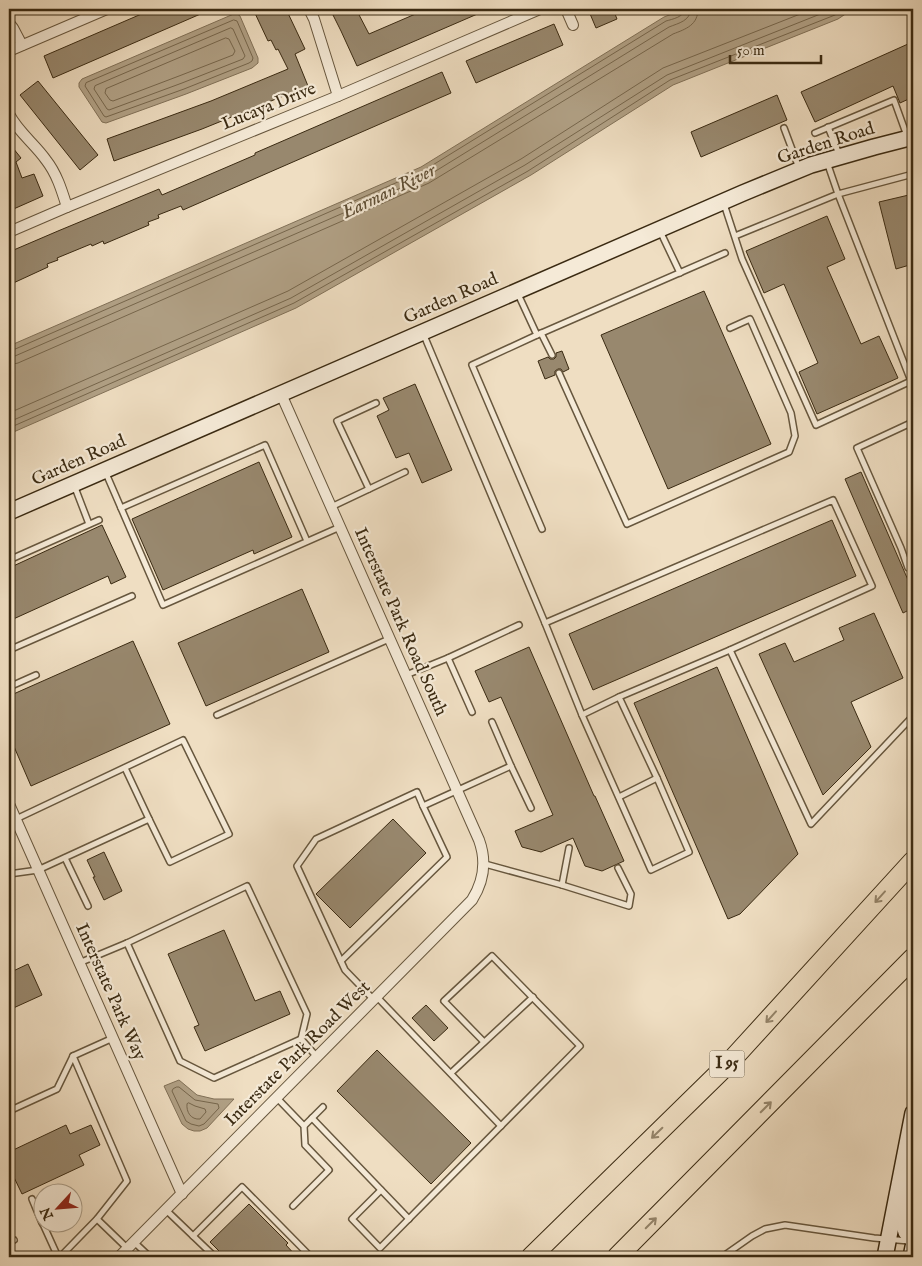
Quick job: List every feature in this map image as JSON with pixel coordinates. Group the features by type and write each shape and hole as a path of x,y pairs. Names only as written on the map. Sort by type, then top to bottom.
{"highway":[{"name":"I 95","path":"530,1257 727,1065 913,861"},
{"path":"617,1257 913,958"}],"street":[{"path":"9,51 107,9"},
{"path":"309,9 338,96"},
{"name":"Lucaya Drive","path":"9,232 338,96 540,9"},
{"path":"566,9 573,25"},
{"path":"9,23 22,45"},
{"path":"9,114 14,123 47,160 56,177 67,207"},
{"name":"Garden Road","path":"9,512 723,201 800,170 874,147 911,138"},
{"name":"Interstate Park Road South","path":"281,394 479,840 484,864"},
{"name":"Interstate Park Way","path":"9,804 182,1194"},
{"name":"Interstate Park Road West","path":"119,1257 472,900 481,883 484,864"},
{"path":"885,1257 913,1113"},
{"path":"913,1170 903,1222 906,1232 913,1241"},
{"path":"911,1257 913,1247"}],"lane":[{"path":"815,133 894,100 911,138"},
{"path":"784,128 800,170"},
{"path":"723,201 742,259 816,425 911,382 838,194 828,128"},
{"path":"736,236 838,194 913,174"},
{"path":"660,229 680,273"},
{"path":"542,529 472,365 725,253"},
{"path":"517,291 552,355"},
{"path":"560,373 627,524 789,452 795,436 791,414 750,319 730,328"},
{"path":"423,332 582,715 652,870 689,852 619,697"},
{"path":"369,489 337,421 376,402"},
{"path":"913,422 857,448 908,568 913,567"},
{"path":"121,508 264,445 307,541"},
{"path":"104,471 163,605 340,526"},
{"path":"331,507 405,472"},
{"path":"74,484 89,524"},
{"path":"545,623 833,500 872,586 582,715"},
{"path":"9,560 99,520"},
{"path":"9,650 132,596"},
{"path":"406,675 519,625"},
{"path":"217,715 390,639"},
{"path":"730,650 811,824 913,716"},
{"path":"448,658 472,712"},
{"path":"9,687 36,675"},
{"path":"492,722 531,808"},
{"path":"15,819 183,740 229,834 170,862 125,768"},
{"path":"423,806 511,766"},
{"path":"619,797 657,778"},
{"path":"341,961 447,857 417,792 316,839 297,866 345,970 376,998 501,1126"},
{"path":"9,874 38,870 149,819"},
{"path":"562,885 569,848"},
{"path":"65,858 88,906"},
{"path":"484,864 562,885 629,906 631,894 618,868"},
{"path":"79,963 247,886 307,1014 301,1038"},
{"path":"127,942 180,1062 214,1078 301,1038"},
{"path":"380,1190 352,1219 380,1248 580,1046 492,956 444,1001 484,1042"},
{"path":"451,1073 532,997"},
{"path":"9,1111 57,1089 72,1056 113,1038"},
{"path":"301,1038 317,1057"},
{"path":"48,1234 59,1257 96,1219 127,1181 72,1056"},
{"path":"277,1098 304,1126 305,1145 329,1170 293,1206"},
{"path":"304,1126 323,1107"},
{"path":"312,1118 409,1219"},
{"path":"194,1236 242,1187 311,1257"},
{"path":"166,1210 215,1257"},
{"path":"96,1219 150,1257"},
{"path":"722,1257 758,1232 785,1225 888,1240 913,1241"}],"water":[{"name":"Earman River","path":"685,9 853,9 838,19 673,85 531,175 296,308 9,434 9,346 421,167 664,17"},
{"path":"236,13 240,16 258,58 258,63 252,68 106,123 102,122 79,87 82,79"},
{"path":"179,1080 197,1095 214,1099 234,1099 207,1128 200,1131 188,1129 182,1124 164,1086"}],"building":[{"path":"153,9 212,9 53,78 44,56"},
{"path":"253,9 286,9 305,49 295,54 308,86 202,129 114,161 107,139 211,101 288,69 278,49 276,50 271,40 268,41"},
{"path":"330,9 356,9 369,34 427,9 489,9 357,66"},
{"path":"588,9 613,9 617,19 596,28"},
{"path":"554,24 563,45 476,83 466,61"},
{"path":"908,44 913,57 913,97 900,103 893,86 815,122 801,92"},
{"path":"442,72 451,93 183,210 181,206 158,215 159,218 148,222 149,225 104,244 103,241 92,246 91,244 57,258 58,260 47,264 48,267 9,285 9,252 159,189 162,195"},
{"path":"38,81 98,155 80,170 20,95"},
{"path":"777,95 787,120 701,157 691,132"},
{"path":"9,143 21,158 16,162 22,178 34,174 43,196 9,211"},
{"path":"913,194 913,264 896,269 879,202"},
{"path":"827,216 845,259 827,267 861,344 879,336 898,378 817,414 799,372 818,363 784,284 764,293 746,251"},
{"path":"704,291 771,444 668,489 601,335"},
{"path":"562,351 569,369 563,372 561,369 558,369 555,371 555,375 545,379 538,361 548,357 554,359 556,353"},
{"path":"415,384 452,470 422,483 409,453 396,458 377,416 389,410 383,398"},
{"path":"259,462 292,537 254,554 253,550 163,590 132,519"},
{"path":"861,472 908,580 913,578 913,608 903,613 845,479"},
{"path":"832,520 856,576 593,690 569,634"},
{"path":"102,525 126,577 111,584 108,576 9,621 9,568"},
{"path":"302,589 329,652 206,706 178,643"},
{"path":"874,613 903,678 851,702 871,747 823,795 759,654 785,643 794,662 844,640 839,628"},
{"path":"133,641 170,724 31,786 9,735 9,696"},
{"path":"529,647 624,861 602,871 585,866 573,838 541,852 522,847 515,831 553,815 501,697 489,702 475,671"},
{"path":"717,667 798,854 740,914 728,919 634,703"},
{"path":"393,819 426,853 350,928 316,894"},
{"path":"104,852 122,891 104,900 87,860"},
{"path":"224,930 255,1001 280,991 290,1014 205,1051 194,1027 199,1025 168,954"},
{"path":"28,964 42,995 9,1010 9,973"},
{"path":"426,1005 448,1028 434,1041 412,1018"},
{"path":"377,1050 471,1143 431,1184 337,1091"},
{"path":"66,1125 70,1134 91,1125 100,1145 79,1155 84,1165 43,1184 32,1184 32,1189 22,1194 9,1167 9,1152"},
{"path":"249,1204 288,1243 286,1245 297,1257 225,1257 210,1242"}]}
